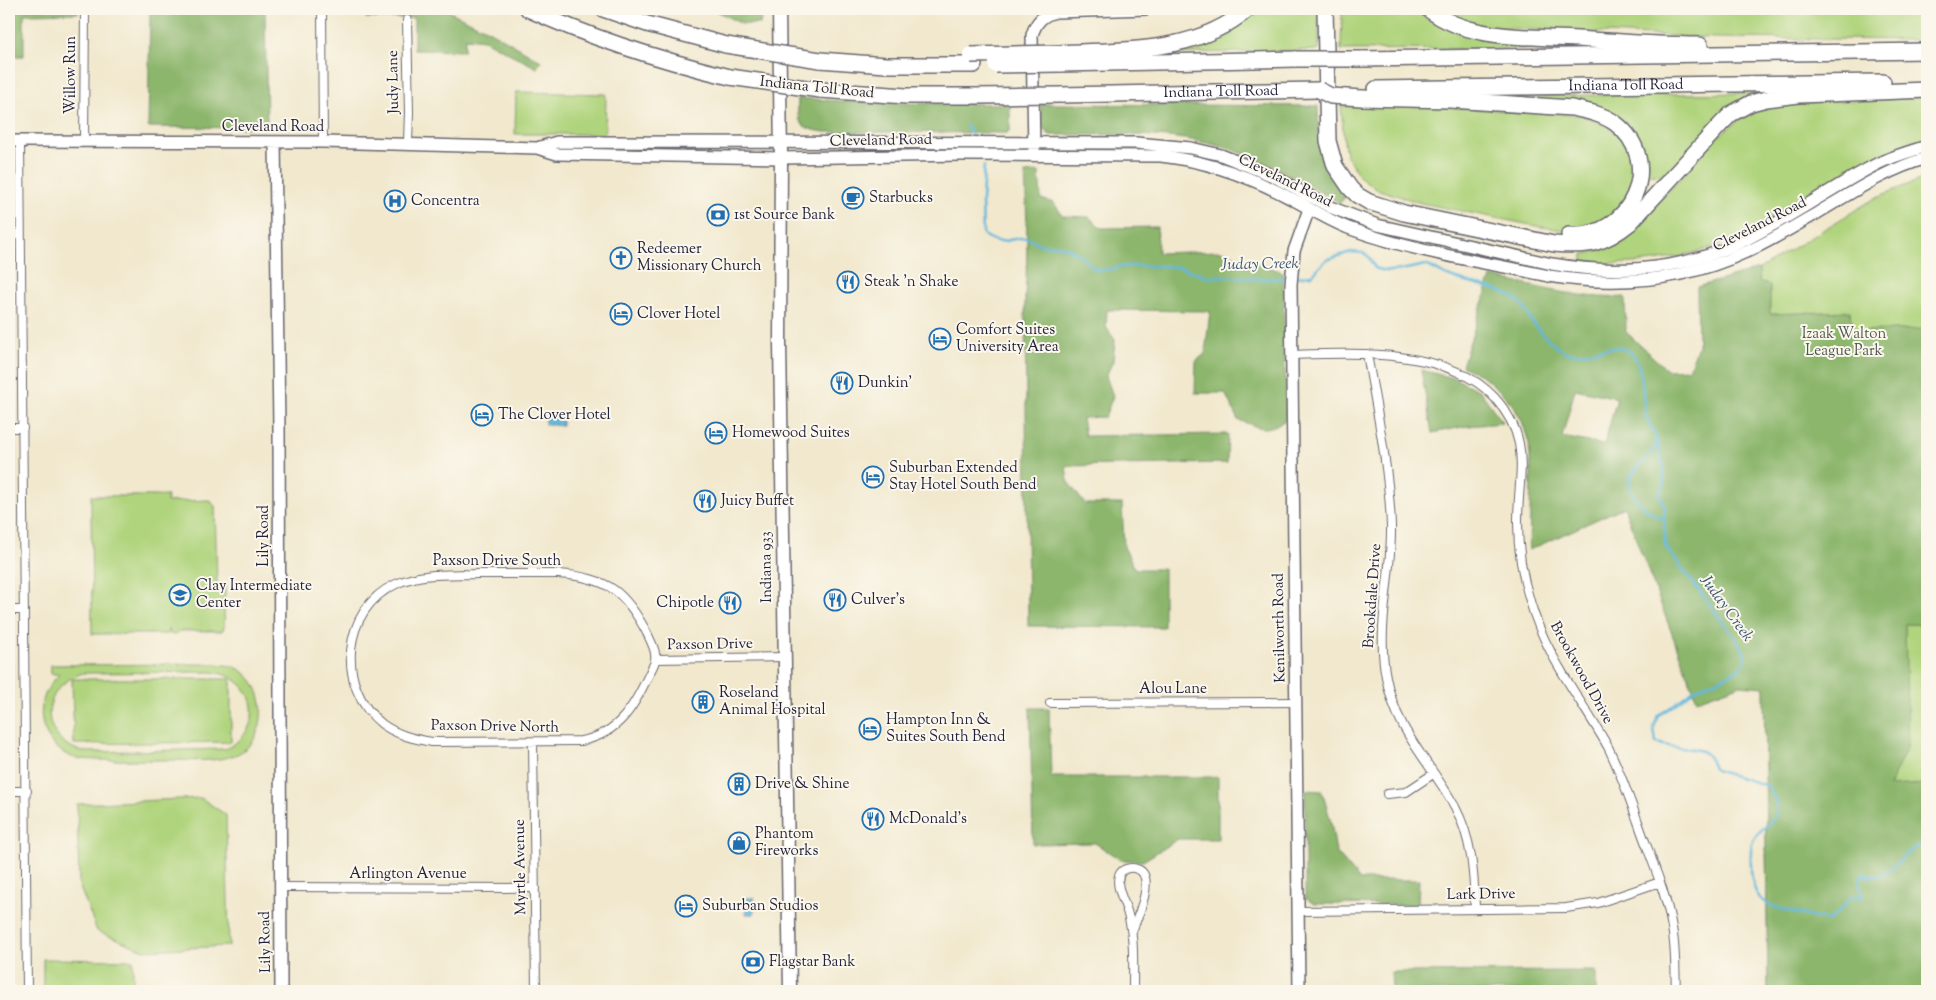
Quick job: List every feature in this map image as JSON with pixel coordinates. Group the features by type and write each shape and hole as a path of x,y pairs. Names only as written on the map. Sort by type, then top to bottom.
{"highway":[{"name":"Indiana Toll Road","path":"528,9 618,45 730,77 820,90 906,96 1296,90 1319,90 1331,96 1362,93 1927,81"},
{"name":"Indiana Toll Road","path":"603,9 647,24 726,46 820,60 886,65 972,60 1060,58 1296,60 1927,51"},
{"path":"1060,58 1177,44 1210,33 1226,25 1248,9"},
{"path":"1324,9 1328,141 1335,166 1350,188 1369,202 1404,213 1554,244 1576,246 1591,244 1607,239 1618,232 1630,222 1720,124 1731,114 1751,103 1799,95 1927,90"},
{"path":"1333,9 1335,116 1338,146 1343,162 1352,178 1365,189 1378,196 1447,213 1536,231 1574,236 1598,231 1610,226 1620,218 1636,193 1639,172 1635,150 1630,140 1615,123 1603,116 1588,111 1554,106 1362,93"},
{"path":"1428,9 1454,24 1483,32 1643,43 1833,52"}],"main road":[{"path":"1034,155 1032,35 1038,22 1048,14 1056,12 1146,9"},
{"name":"Indiana 933","path":"779,10 781,158 780,343 790,991"},
{"name":"Cleveland Road","path":"14,141 323,142 536,148 557,154 781,158 1136,154 1188,159 1218,167 1243,176 1349,228 1374,237 1578,281 1605,282 1662,278 1692,272 1746,252 1885,174 1927,158"},
{"name":"Lily Road","path":"275,142 279,436 282,991"},
{"name":"Cleveland Road","path":"536,148 557,142 1034,142 1136,143 1191,148 1221,155 1248,165 1330,207 1377,225 1552,264 1580,269 1606,270 1660,267 1714,253 1763,230 1879,163 1927,146"},
{"name":"Kenilworth Road","path":"1299,991 1292,265 1296,242 1309,208"}],"street":[{"name":"Willow Run","path":"84,141 85,9"},
{"path":"322,9 323,142"},
{"name":"Judy Lane","path":"407,20 409,78 408,144"},
{"path":"14,141 23,428 27,991"},
{"name":"Brookwood Drive","path":"1292,355 1367,354 1393,356 1426,362 1463,374 1482,385 1503,407 1512,422 1522,457 1518,522 1521,559 1530,602 1551,655 1586,709 1617,766 1660,882 1672,929 1676,991"},
{"name":"Brookdale Drive","path":"1367,354 1389,493 1390,547 1382,634 1386,678 1398,718 1454,806 1469,842 1474,873 1475,909"},
{"path":"9,428 23,428"},
{"name":"Paxson Drive South","path":"350,667 355,632 374,600 394,585 406,580 432,575 558,574 575,575 601,582 624,598 637,614 653,646 656,659"},
{"path":"9,610 24,610"},
{"name":"Paxson Drive","path":"587,740 605,733 623,719 635,701 656,659 784,657"},
{"name":"Paxson Drive North","path":"350,667 358,692 365,704 382,723 402,735 432,742 587,740"},
{"name":"Alou Lane","path":"1050,703 1296,702"},
{"name":"Myrtle Avenue","path":"533,742 536,991"},
{"path":"1387,794 1406,792 1433,774"},
{"path":"9,791 26,791"},
{"path":"1132,932 1141,908 1146,883 1145,875 1135,868 1122,871 1119,876 1118,885 1132,932 1133,991"},
{"name":"Lark Drive","path":"1299,911 1566,908 1585,906 1660,882"},
{"name":"Arlington Avenue","path":"280,887 535,888"}],"green space":[{"path":"9,9 78,9 78,13 24,14 24,56 9,56"},
{"path":"150,9 265,9 267,128 148,127"},
{"path":"365,9 444,9 490,31 541,61 537,68 484,40 465,38 464,51 414,50 414,18 366,18"},
{"path":"712,9 763,9 760,24 742,24"},
{"path":"1258,9 1319,9 1319,50 1160,54 1160,52 1190,47 1213,40 1235,28"},
{"path":"1342,9 1417,9 1433,21 1468,35 1505,42 1563,45 1563,48 1341,50"},
{"path":"1439,9 1927,9 1927,40 1715,38 1490,27 1465,22"},
{"path":"516,92 606,94 605,134 515,134"},
{"path":"1751,93 1751,97 1666,175 1647,174 1646,159 1640,142 1629,126 1614,114 1539,99 1539,96"},
{"path":"1927,97 1927,138 1888,151 1851,169 1752,230 1712,247 1670,258 1648,262 1583,262 1583,254 1608,247 1630,234 1718,136 1743,117 1773,105 1790,103"},
{"path":"798,98 865,103 1010,104 1010,130 1007,133 824,132 804,126 799,118"},
{"path":"1041,104 1318,106 1321,155 1330,175 1346,196 1340,203 1259,160 1208,143 1141,135 1051,135 1042,126"},
{"path":"1406,105 1583,116 1606,125 1625,143 1634,168 1630,192 1609,220 1571,231 1541,227 1421,203 1376,189 1359,176 1346,154 1341,106"},
{"path":"1039,172 1041,199 1054,203 1063,216 1089,217 1101,228 1157,227 1158,253 1221,251 1283,272 1286,420 1272,427 1262,428 1238,420 1225,393 1195,393 1196,361 1205,354 1210,311 1107,310 1106,327 1115,340 1113,361 1106,376 1113,396 1105,417 1082,418 1085,436 1228,434 1227,463 1066,466 1068,482 1085,504 1122,504 1124,547 1135,569 1164,569 1164,627 1028,626 1025,297 1027,235 1025,173"},
{"name":"Izaak Walton League Park","path":"1927,177 1927,991 1768,991 1759,269 1877,197"},
{"path":"1759,269 1759,281 1770,285 1770,314 1850,311 1854,331 1927,329 1927,625 1905,624 1908,745 1889,786 1927,784 1927,991 1768,991 1764,687 1739,685 1697,700 1624,507 1529,550 1531,473 1529,443 1522,421 1512,404 1499,390 1483,376 1462,366 1491,277 1574,294 1625,297 1626,332 1667,370 1689,369 1698,346 1697,287","holes":["1575,389 1617,398 1604,445 1562,437"]},
{"path":"1421,370 1454,378 1480,391 1503,423 1468,426 1432,433"},
{"path":"91,496 167,496 167,502 209,500 215,506 217,584 225,585 224,628 222,631 180,631 175,635 170,634 169,627 168,634 92,634"},
{"path":"209,664 232,666 249,677 256,688 260,700 261,714 259,727 254,738 246,748 227,758 193,761 78,759 65,754 52,743 42,724 41,713 46,692 60,674 51,674 51,665","holes":["211,672 227,676 239,683 247,693 252,705 252,717 248,730 239,740 225,749 87,752 71,747 60,738 52,727 49,715 51,702 57,691 68,680 83,673"]},
{"path":"72,679 231,679 231,742 74,744"},
{"path":"1030,708 1049,708 1051,777 1218,777 1218,839 1178,839 1143,861 1121,860 1095,843 1033,844"},
{"path":"1305,790 1322,791 1331,822 1336,852 1360,880 1419,880 1418,905 1314,904 1305,898"},
{"path":"201,798 226,815 229,946 144,950 97,931 79,885 77,804"},
{"path":"43,959 133,960 133,991 43,991"},
{"path":"1596,971 1596,991 1392,991 1391,972"}],"water":[{"path":"562,414 562,426 545,424 545,417"},
{"path":"746,898 754,898 754,914 746,914"}],"waterway":[{"name":"Juday Creek","path":"879,9 882,15"},
{"name":"Juday Creek","path":"967,126 972,135"},
{"name":"Juday Creek","path":"984,166 983,234 995,241 1028,238 1042,245 1061,246 1076,253 1096,270 1114,269 1120,266 1161,266 1178,267 1208,277 1288,278"},
{"name":"Juday Creek","path":"1295,277 1312,275 1326,260 1351,252 1363,253 1368,256 1375,268 1381,270 1400,270 1426,265 1449,277 1511,296 1525,308 1532,322 1541,333 1558,348 1568,353 1584,353 1611,348 1628,350 1634,356 1640,369 1646,415 1656,438 1655,446 1651,453 1632,475 1630,488 1634,496 1644,507 1664,519 1665,546 1742,647 1746,660 1736,671 1695,690 1658,715 1654,728 1656,743 1702,751 1709,757 1715,770 1768,786 1774,796 1777,811 1771,822 1754,839 1751,850 1751,867 1754,888 1758,895 1762,900 1776,907 1829,920 1839,912 1852,896 1862,898 1859,883 1863,874 1873,877 1881,875 1889,871 1910,851 1927,843"},
{"name":"Juday Creek","path":"1657,439 1663,466 1664,485 1659,494 1665,507 1664,519"}],"place":[{"name":"Starbucks","path":"853,198"},
{"name":"Concentra","path":"395,201"},
{"name":"1st Source Bank","path":"718,215"},
{"name":"Redeemer Missionary Church","path":"621,258"},
{"name":"Steak 'n Shake","path":"848,282"},
{"name":"Clover Hotel","path":"621,314"},
{"name":"Comfort Suites University Area","path":"940,339"},
{"name":"Dunkin'","path":"842,383"},
{"name":"The Clover Hotel","path":"482,415"},
{"name":"Homewood Suites","path":"716,433"},
{"name":"Suburban Extended Stay Hotel South Bend","path":"873,477"},
{"name":"Juicy Buffet","path":"705,501"},
{"name":"Clay Intermediate Center","path":"180,595"},
{"name":"Culver's","path":"835,600"},
{"name":"Chipotle","path":"730,603"},
{"name":"Roseland Animal Hospital","path":"703,702"},
{"name":"Hampton Inn & Suites South Bend","path":"870,729"},
{"name":"Drive & Shine","path":"739,784"},
{"name":"McDonald's","path":"873,819"},
{"name":"Phantom Fireworks","path":"739,843"},
{"name":"Suburban Studios","path":"686,906"},
{"name":"Flagstar Bank","path":"753,962"}]}
